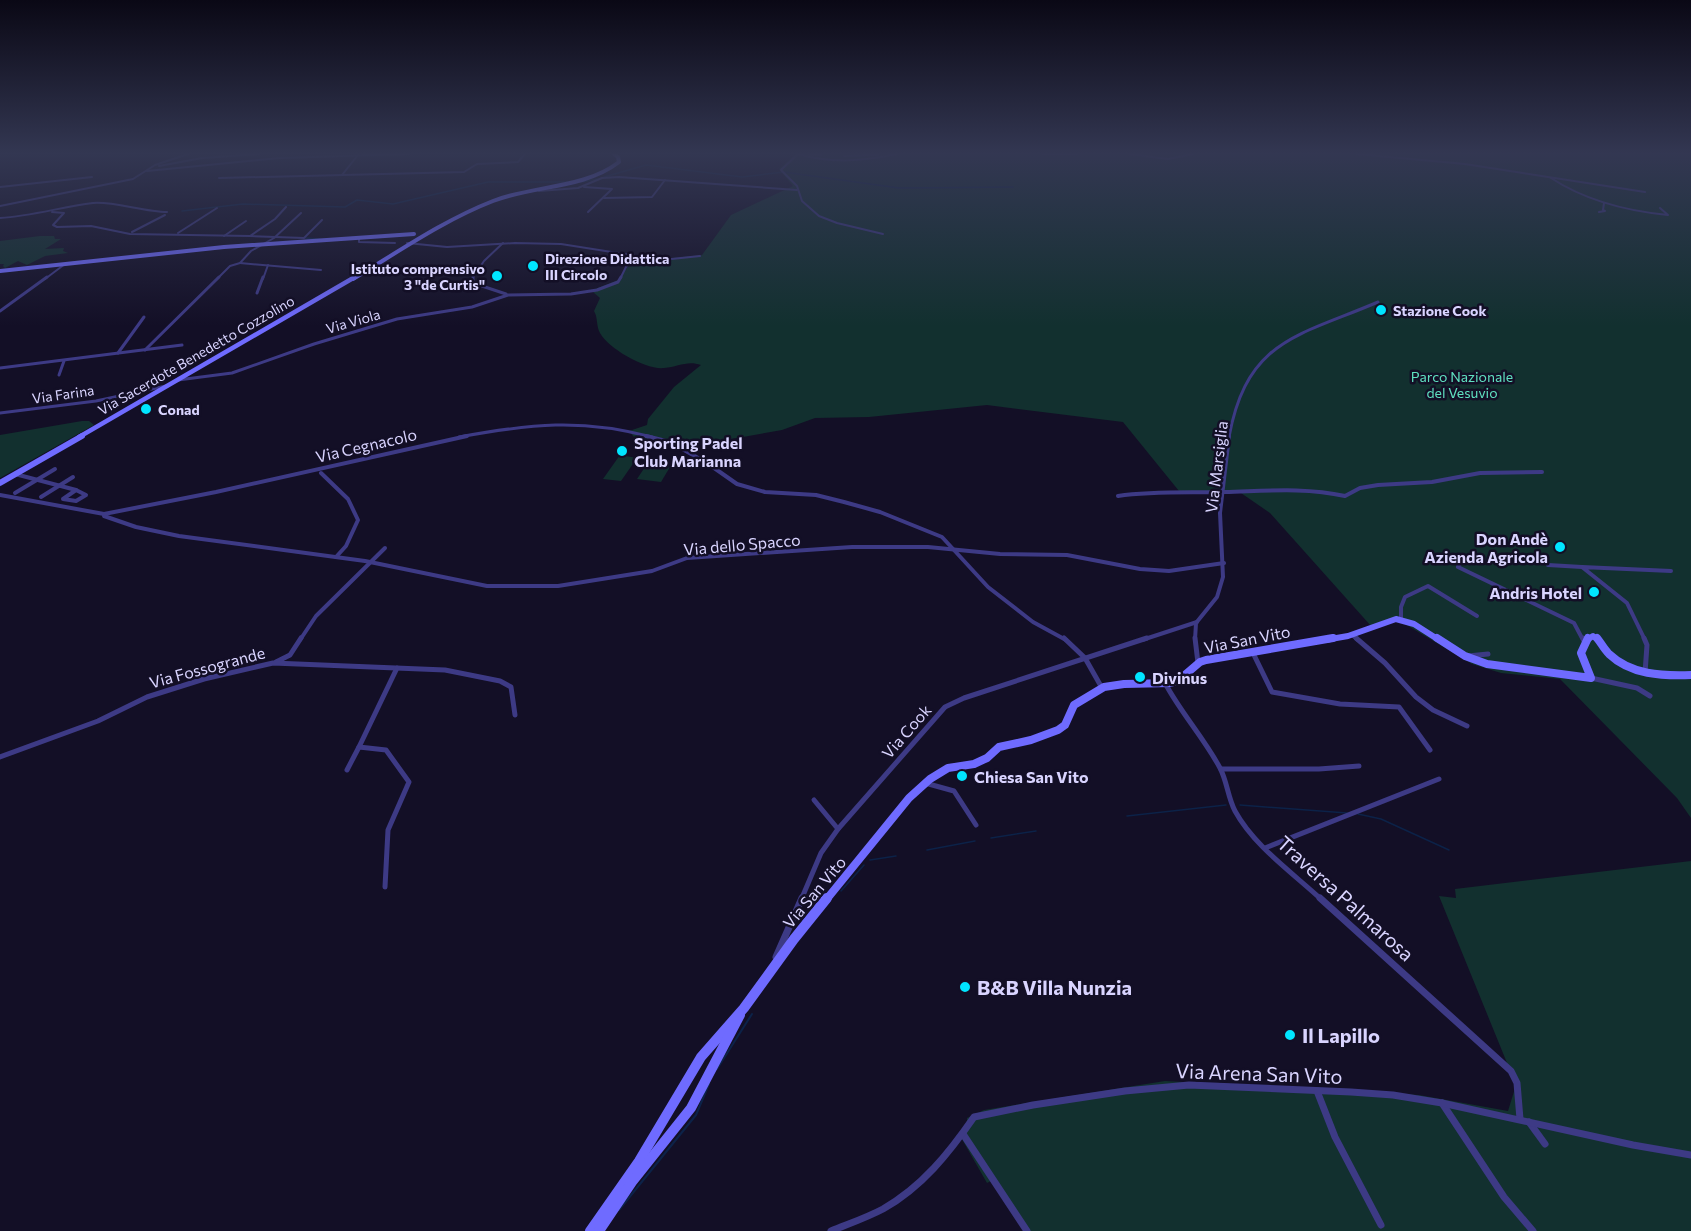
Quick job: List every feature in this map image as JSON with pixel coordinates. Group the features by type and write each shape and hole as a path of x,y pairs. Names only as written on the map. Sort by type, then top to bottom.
{"street":[{"path":"130,234 166,214 148,211"},
{"path":"178,233 212,211"},
{"path":"250,236 282,211"},
{"path":"0,271 262,245 416,234 438,229 470,211"},
{"path":"812,211 827,220 883,234"},
{"path":"1649,211 1668,215 1664,211"},
{"path":"0,218 52,212 64,213 53,225 57,227 91,226 130,234 178,233 304,238 322,220"},
{"path":"240,263 251,251 275,237 301,213"},
{"path":"224,236 246,221"},
{"name":"Via Sacerdote Benedetto Cozzolino","path":"0,483 406,242 413,243 438,229"},
{"path":"416,234 421,238"},
{"path":"406,242 416,234"},
{"path":"397,236 406,242 421,238"},
{"path":"359,238 359,242 395,243"},
{"path":"413,243 447,247 503,243 572,244 662,260 700,256"},
{"name":"Via Viola","path":"503,243 484,261 471,279 473,283 483,288 508,295"},
{"name":"Via Viola","path":"175,381 206,378 256,366 314,344 378,325 472,307 508,295 571,294 597,290 618,282 626,267 637,256"},
{"path":"145,350 230,266 240,263 321,270"},
{"path":"0,311 65,264"},
{"path":"257,293 268,265"},
{"name":"Via Marsiglia","path":"1197,622 1218,597 1222,584 1224,563 1220,515 1227,450 1244,385 1284,341 1378,302"},
{"path":"117,354 144,316"},
{"name":"Via Farina","path":"0,369 182,345"},
{"name":"Via Farina","path":"59,375 64,361"},
{"path":"196,368 198,378"},
{"name":"Via Viola","path":"185,375 198,378"},
{"name":"Via Viola","path":"164,387 198,378"},
{"name":"Via Farina","path":"0,413 96,401 164,387"},
{"name":"Via Cegnacolo","path":"0,495 104,514 210,493 423,444 512,427 556,424 607,427 661,439 684,449 737,484 782,495 816,495 880,512 942,537 988,586 1033,622 1066,638 1085,658 1102,688"},
{"path":"15,493 55,469"},
{"path":"1118,496 1157,491 1285,490 1328,492 1345,496 1360,488 1378,485 1432,482 1480,473 1542,472"},
{"path":"321,473 352,502 358,520 346,546 335,558"},
{"path":"15,474 76,490 86,495 76,501 63,499 76,490"},
{"path":"42,497 73,477"},
{"name":"Via Cegnacolo","path":"104,514 104,516 136,527 179,537 371,563"},
{"name":"Via dello Spacco","path":"371,563 487,586 558,586 642,573 687,558 852,547 928,547 1082,557 1140,570 1169,572 1224,563"},
{"path":"273,663 290,655 316,616 385,548"},
{"path":"1462,559 1458,567 1574,623 1585,643"},
{"path":"1548,565 1671,571"},
{"path":"1582,567 1627,603 1647,645 1645,674"},
{"path":"1477,616 1428,586 1405,597 1401,608 1401,620 1423,629 1465,656 1503,668 1591,678 1637,688 1650,696"},
{"name":"Via San Vito","path":"590,1231 639,1161 701,1057 744,1008 771,969 909,798 926,783 948,768 982,762 999,747 1031,740 1058,730 1065,725 1074,705 1102,688 1179,680 1198,663 1206,660 1352,635 1388,621 1401,620"},
{"path":"1197,622 1195,642 1198,663"},
{"name":"Via Cook","path":"771,969 821,853 838,829 945,707 964,698 1197,622"},
{"path":"1352,635 1385,663 1416,697 1433,710 1467,726"},
{"path":"1591,678 1581,653 1590,636 1596,638 1609,654 1645,674 1691,675"},
{"path":"1253,653 1272,692 1340,704 1399,707 1430,750"},
{"path":"1465,656 1488,654"},
{"name":"Via Fossogrande","path":"0,757 98,721 147,697 167,690 273,663 456,671 500,681 511,687 515,715"},
{"path":"347,770 397,668"},
{"name":"Traversa Palmarosa","path":"1165,683 1177,706 1221,769 1230,802 1244,825 1265,848 1511,1071 1517,1083 1520,1119"},
{"path":"359,747 386,750 408,782 388,830 385,887"},
{"path":"1221,769 1319,769 1359,766"},
{"path":"1265,848 1439,779"},
{"path":"926,783 954,790 976,825"},
{"path":"814,800 838,829"},
{"name":"Via San Vito","path":"599,1231 632,1182 691,1108 744,1008"},
{"name":"Via Arena San Vito","path":"831,1231 887,1207 900,1198 945,1157 974,1117 984,1113 1125,1091 1189,1085 1393,1095 1691,1155"},
{"path":"1317,1091 1335,1137 1381,1225"},
{"path":"1442,1104 1504,1197 1533,1231"},
{"path":"1529,1122 1545,1144"},
{"path":"963,1134 1027,1231"}],"green space":[{"name":"Parco Nazionale del Vesuvio","path":"739,211 1691,211 1691,818 1677,798 1560,679 1501,673 1472,664 1400,621 1371,626 1270,513 1241,493 1179,491 1123,422 987,405 869,417 815,418 782,430 681,448 674,444 634,437 629,431 647,425 648,419 674,387 701,365 687,363 656,368 619,352 611,346 599,330 594,311 600,298 593,292 595,289 618,280 635,257 663,259 702,255 731,215"},
{"path":"54,236 55,239 61,239 45,249 64,248 63,251 68,253 45,256 27,265 18,261 5,268 4,264 0,264 0,241"},
{"path":"89,421 94,425 0,478 0,435"},
{"path":"620,455 637,458 621,481 603,479"},
{"path":"647,464 670,467 661,482 637,479"},
{"path":"1691,861 1691,1231 1024,1231 991,1181 987,1183 959,1134 967,1125 967,1118 984,1110 1165,1081 1419,1095 1508,1111 1516,1085 1439,896 1456,898 1455,889"}],"waterway":[{"path":"304,238 320,239"},
{"path":"1127,816 1226,805"},
{"path":"1240,805 1347,813"},
{"path":"1358,814 1381,819 1449,850"},
{"path":"991,838 1036,831"},
{"path":"927,850 975,841"},
{"path":"870,860 896,856"},
{"path":"841,891 864,865"},
{"path":"717,1069 752,1014"},
{"path":"619,1210 696,1115 709,1084"}],"place":[{"name":"Direzione Didattica III Circolo","path":"533,266"},
{"name":"Istituto comprensivo 3 \"de Curtis\"","path":"497,276"},
{"name":"Stazione Cook","path":"1381,310"},
{"name":"Conad","path":"146,409"},
{"name":"Sporting Padel Club Marianna","path":"622,451"},
{"name":"Don Andè Azienda Agricola","path":"1560,547"},
{"name":"Andris Hotel","path":"1594,592"},
{"name":"Divinus","path":"1140,677"},
{"name":"Chiesa San Vito","path":"962,776"},
{"name":"B&B Villa Nunzia","path":"965,987"},
{"name":"Il Lapillo","path":"1290,1035"}]}
